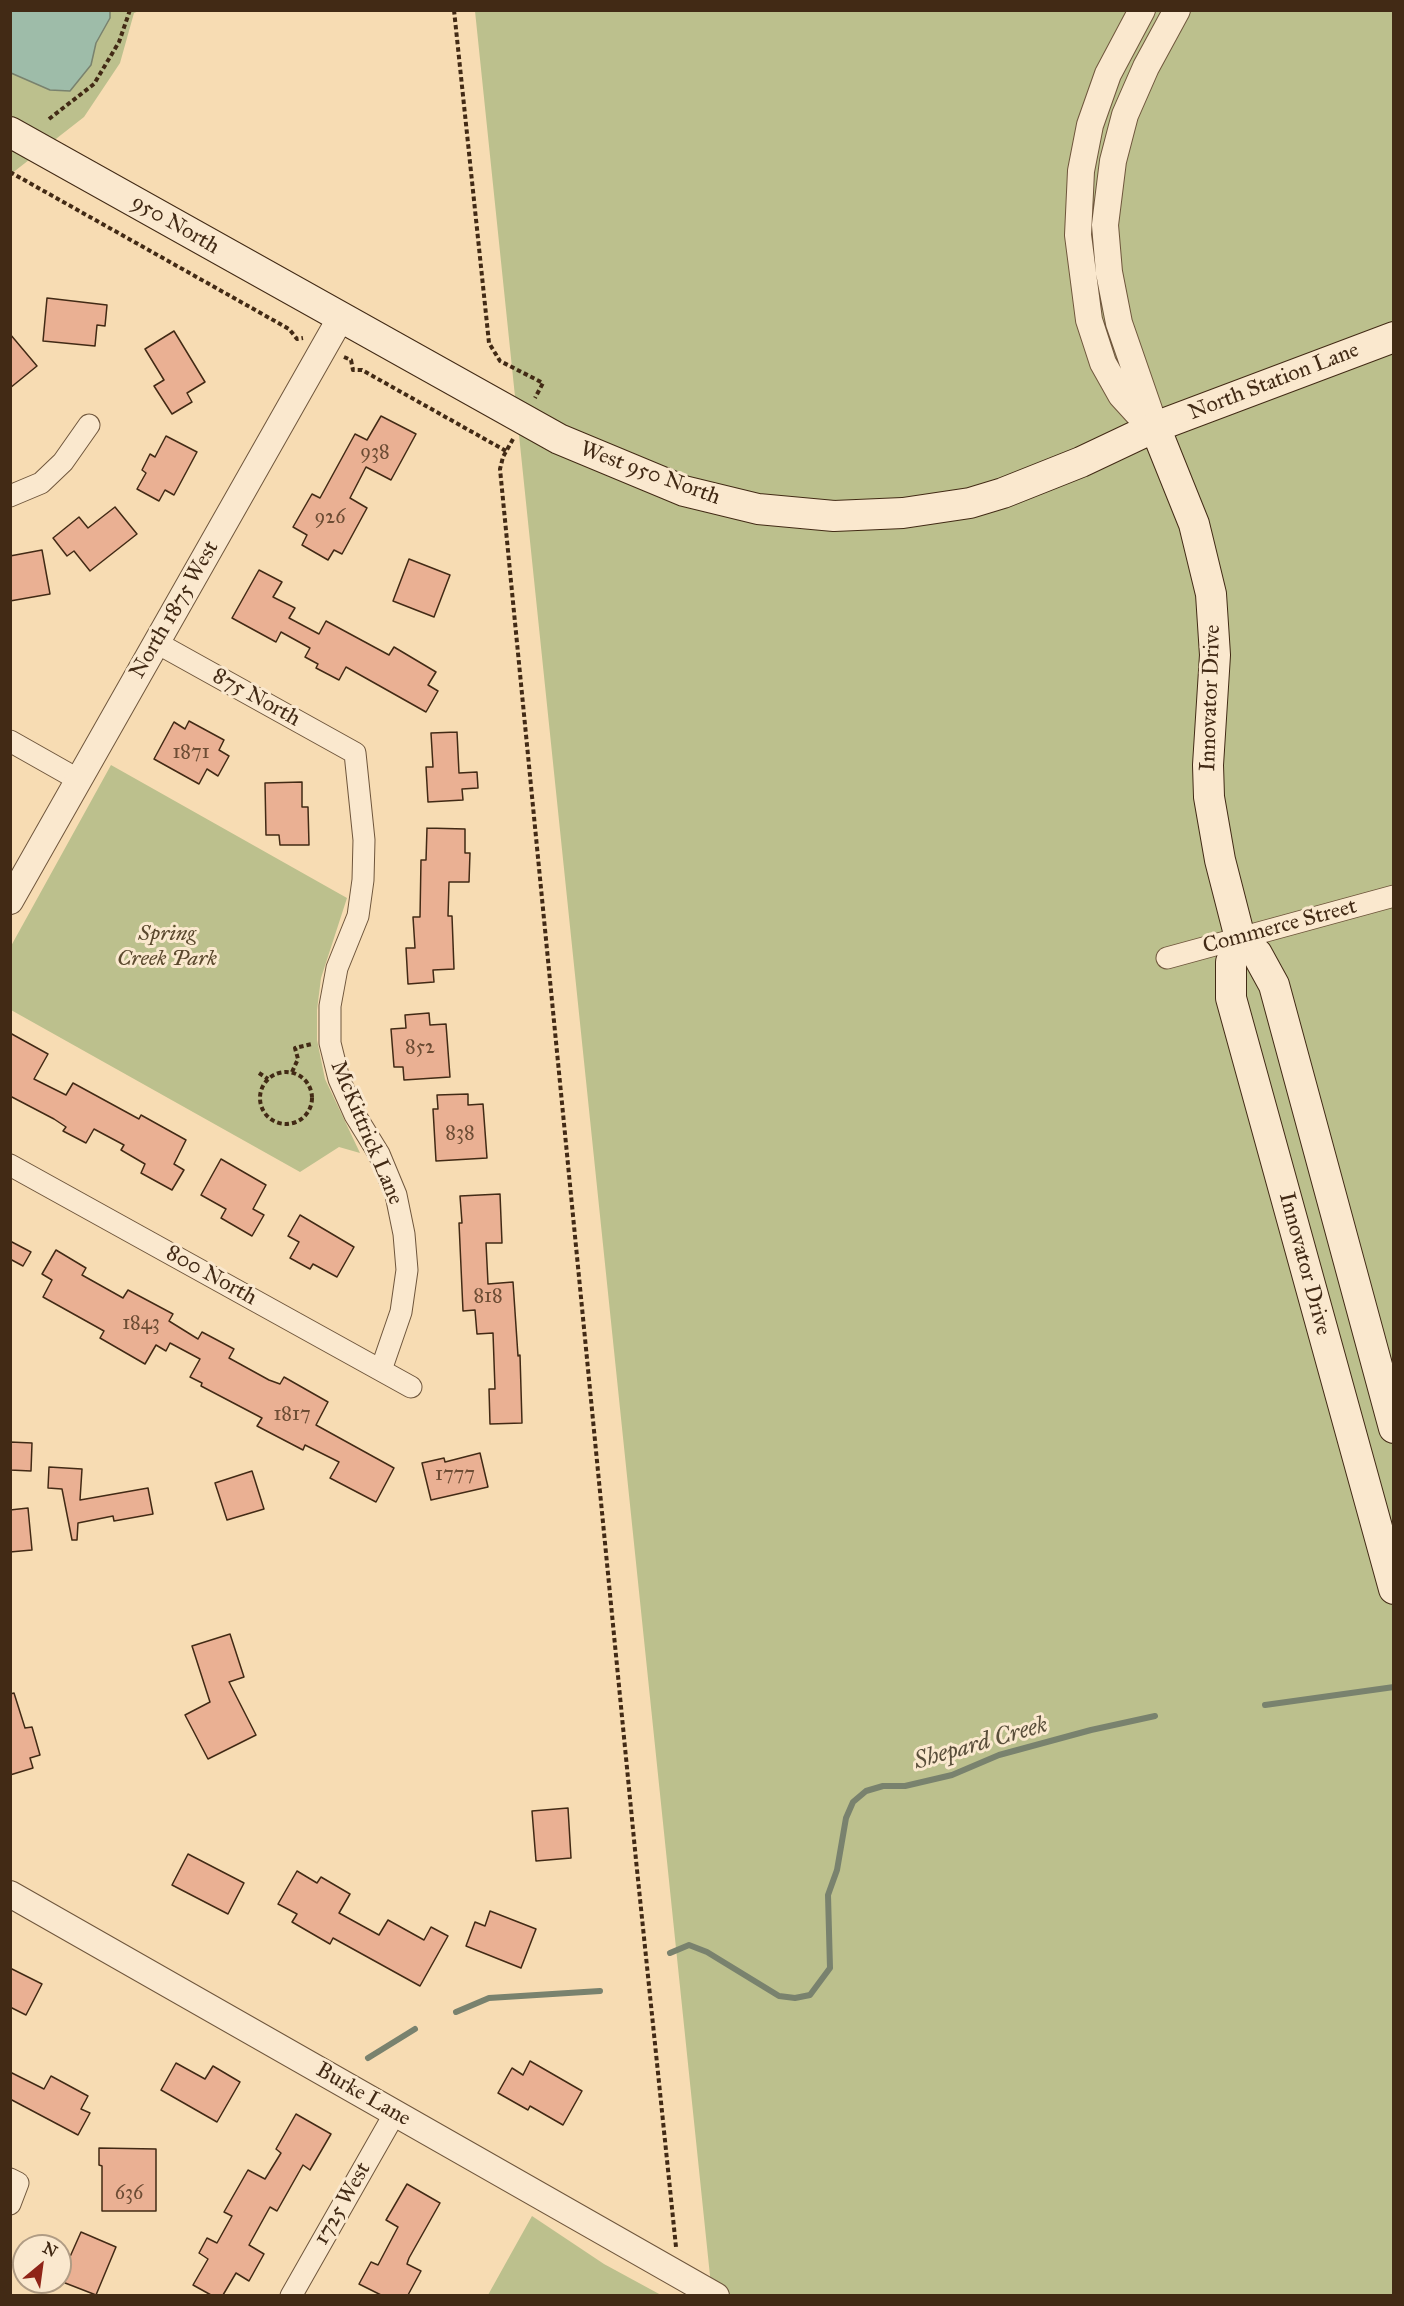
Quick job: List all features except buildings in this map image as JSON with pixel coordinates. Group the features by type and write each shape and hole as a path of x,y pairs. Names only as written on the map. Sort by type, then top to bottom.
{"main road":[{"name":"950 North","path":"10,132 340,319"},
{"name":"West 950 North","path":"340,319 584,451 684,491 758,509 834,516 903,513 970,502 1003,493 1081,462 1155,428"},
{"name":"North Station Lane","path":"1155,428 1394,337"},
{"name":"Innovator Drive","path":"1155,428 1194,524 1211,594 1215,655 1208,738 1209,796 1220,860 1240,938 1257,954 1275,986 1394,1428"},
{"name":"Innovator Drive","path":"1240,938 1231,962 1231,998 1394,1589"}],"street":[{"name":"Innovator Drive","path":"1142,10 1108,74 1090,125 1080,182 1078,235 1089,320 1102,363 1121,395 1142,418 1155,428"},
{"name":"Innovator Drive","path":"1155,428 1119,323 1109,272 1106,225 1113,161 1125,115 1146,67 1177,10"},
{"name":"North 1875 West","path":"10,901 340,319"},
{"path":"10,496 41,483 63,462 89,425"},
{"name":"875 North","path":"157,643 355,753"},
{"path":"10,741 78,780"},
{"name":"McKittrick Lane","path":"355,753 364,840 363,880 358,916 337,968 330,1006 330,1043 339,1080 355,1115 379,1154 396,1196 404,1234 407,1270 401,1312 381,1370"},
{"name":"Commerce Street","path":"1167,958 1394,896"},
{"name":"800 North","path":"10,1165 411,1387"},
{"name":"Burke Lane","path":"10,1894 716,2295"},
{"name":"1725 West","path":"291,2295 394,2113"},
{"path":"10,2204 14,2181"}],"path":[{"path":"49,119 94,84 119,42 130,10"},
{"path":"454,10 491,349 500,361 543,383"},
{"path":"10,172 289,329 297,339"},
{"path":"353,370 362,370 506,451 501,469 502,486 633,1837 679,2275"},
{"path":"292,1072 298,1059 295,1048 313,1044"},
{"path":"283,1071 292,1072 306,1081 311,1091 311,1105 301,1119 293,1123 276,1122 263,1111 260,1094 268,1079 283,1071"},
{"path":"259,1073 268,1079"},
{"path":"311,1091 322,1088"}],"green space":[{"path":"11,11 139,11 134,13 120,63 84,117 11,174"},
{"path":"475,11 1393,11 1393,2295 712,2295"},
{"name":"Spring Creek Park","path":"111,765 347,898 321,978 317,1010 317,1040 325,1079 360,1153 339,1147 300,1172 11,1010 11,946"},
{"path":"532,2216 604,2264 661,2295 488,2295"}],"shaded area":[{"path":"11,10 110,11 110,18 96,43 91,65 70,91 50,90 11,73"}],"waterway":[{"name":"Shepard Creek","path":"1265,1705 1394,1687"},
{"name":"Shepard Creek","path":"670,1953 689,1945 707,1952 779,1996 795,1998 810,1995 830,1968 828,1895 837,1870 846,1818 853,1802 866,1791 883,1786 905,1786 952,1775 999,1755 1091,1730 1155,1716"},
{"name":"Shepard Creek","path":"456,2012 489,1998 600,1991"},
{"name":"Shepard Creek","path":"368,2058 415,2029"}]}
